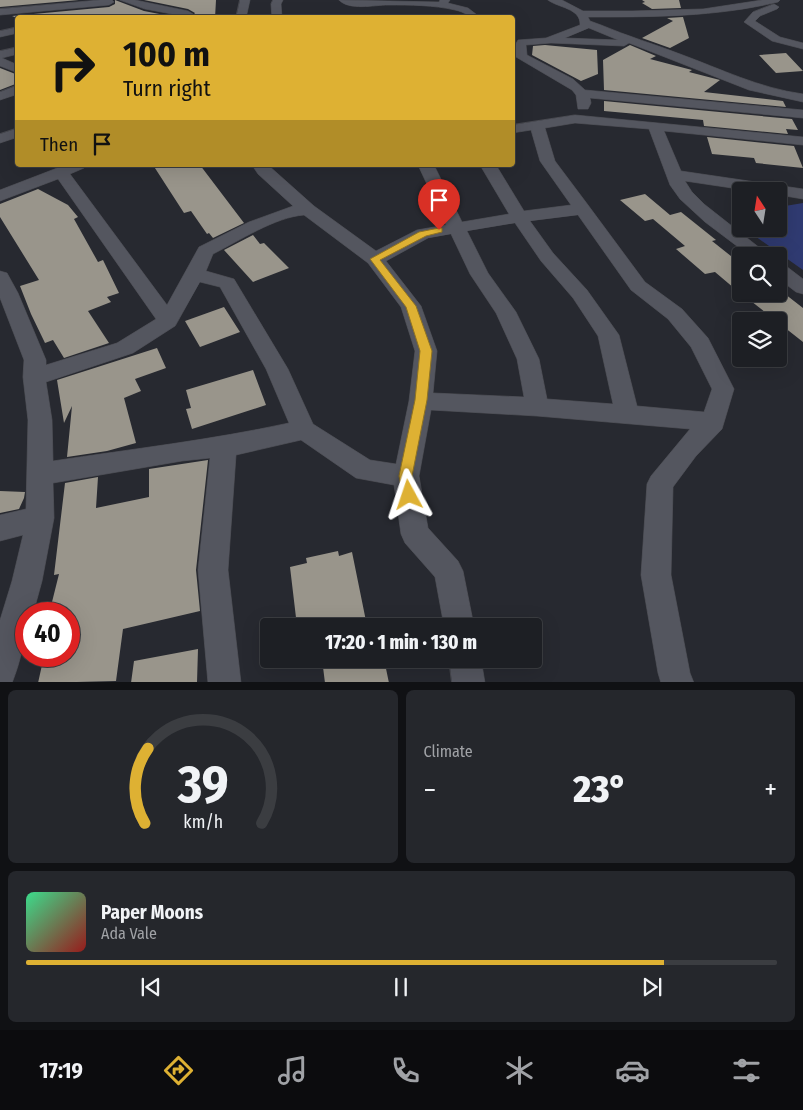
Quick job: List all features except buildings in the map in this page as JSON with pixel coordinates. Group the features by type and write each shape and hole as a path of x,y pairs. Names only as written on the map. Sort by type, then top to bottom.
{"street":[{"path":"125,0 183,15"},
{"path":"188,15 190,0"},
{"path":"242,15 245,0"},
{"path":"277,15 276,4 278,0"},
{"path":"344,0 348,3 444,2 471,12 474,15"},
{"path":"553,0 571,6 585,19 750,86 787,96 803,98"},
{"path":"732,0 746,6"},
{"path":"585,19 648,14 702,13 775,0"},
{"path":"742,21 759,12 784,3 784,0"},
{"path":"0,12 112,1"},
{"path":"78,14 112,1"},
{"path":"623,3 648,14"},
{"path":"675,3 702,13 742,21 776,39 803,46"},
{"path":"547,41 584,27 585,19"},
{"path":"0,34 15,31"},
{"path":"575,119 585,102 584,94 578,86 532,64 522,56 520,47 522,42 642,43"},
{"path":"0,55 15,51"},
{"path":"0,61 15,68"},
{"path":"0,96 15,90"},
{"path":"584,94 803,114"},
{"path":"787,96 803,104"},
{"path":"515,129 575,119 803,141"},
{"path":"537,126 548,161 638,286 675,314 700,343 723,389 713,422 687,449 660,484 656,576 674,673 678,682"},
{"path":"655,126 676,181 692,202 750,247"},
{"path":"0,139 15,133"},
{"path":"0,196 74,167"},
{"path":"261,167 263,171 308,210 374,259 411,306 426,351 421,400 406,476 415,534 448,571 457,618"},
{"path":"427,167 478,274 506,312 528,360 537,406"},
{"path":"489,167 519,217 547,257 580,294 608,335 627,416"},
{"path":"61,172 168,321"},
{"path":"675,175 803,194"},
{"path":"374,259 423,234 455,227 582,209"},
{"path":"34,377 125,348 168,321 195,274 205,251 255,226 293,210 308,210"},
{"path":"195,274 227,283 276,370 304,430 365,470 406,476"},
{"path":"787,276 803,288"},
{"path":"0,672 27,580 40,518 40,420 34,377 35,360 1,284"},
{"path":"421,400 537,406 627,416 713,422"},
{"path":"39,474 182,451 224,447 304,430"},
{"path":"224,447 213,570 225,682"},
{"path":"0,528 40,518"},
{"path":"466,668 469,682"}],"shaded area":[{"path":"803,203 803,270 787,259 787,247 770,247 758,238 788,238 788,206"}],"route":[{"path":"409,495 406,476 421,400 426,351 411,306 374,259 423,234 439,230"}]}
